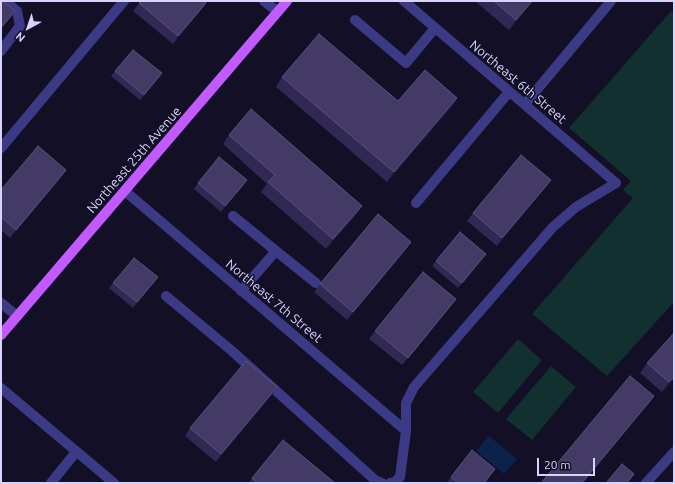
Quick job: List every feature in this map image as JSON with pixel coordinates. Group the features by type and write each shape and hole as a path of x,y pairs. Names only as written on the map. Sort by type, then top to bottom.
{"main road":[{"name":"Northeast 25th Avenue","path":"1,335 287,1"}],"street":[{"path":"1,51 20,26 17,11 5,1"},
{"path":"1,148 124,1"},
{"path":"264,1 278,12"},
{"name":"Northeast 6th Street","path":"404,1 616,183 584,202 554,227 423,376 410,394 406,403 406,431"},
{"path":"525,104 611,1"},
{"path":"355,20 406,63 435,28"},
{"path":"416,203 509,92"},
{"name":"Northeast 7th Street","path":"125,191 406,431"},
{"path":"233,216 316,284"},
{"path":"241,290 276,251"},
{"path":"166,296 232,351 375,480 382,483"},
{"path":"1,303 17,316"},
{"path":"1,388 114,483"},
{"path":"390,483 395,482 400,477 406,431"},
{"path":"51,483 76,452"},
{"path":"646,483 674,452"}],"green space":[{"path":"671,11 674,14 674,302 607,376 532,314 633,198 623,190 631,181 569,128"},
{"path":"518,339 542,360 498,413 473,392"},
{"path":"551,366 576,387 532,440 506,419"}],"water":[{"path":"489,436 517,459 504,474 476,451"}],"building":[{"path":"1,1 15,11 1,28"},
{"path":"141,1 204,1 206,3 178,36 139,3"},
{"path":"494,1 532,1 516,20"},
{"path":"319,34 398,101 425,70 457,98 394,172 282,77"},
{"path":"133,50 162,73 144,95 115,71"},
{"path":"251,109 362,206 333,239 268,182 275,175 229,135"},
{"path":"38,146 66,170 16,230 1,217 1,190"},
{"path":"521,155 551,180 502,238 473,213"},
{"path":"219,157 247,180 225,206 198,183"},
{"path":"378,214 411,242 353,312 320,284"},
{"path":"460,232 486,254 462,283 436,261"},
{"path":"134,258 158,277 137,302 113,283"},
{"path":"423,272 456,299 408,358 375,331"},
{"path":"674,333 674,377 669,382 647,363"},
{"path":"246,361 277,387 221,454 190,428"},
{"path":"630,376 654,396 582,483 541,483"},
{"path":"283,440 335,483 258,483 252,478"},
{"path":"472,450 495,469 484,483 458,483 451,477"},
{"path":"622,464 634,474 627,483 606,483"}]}
